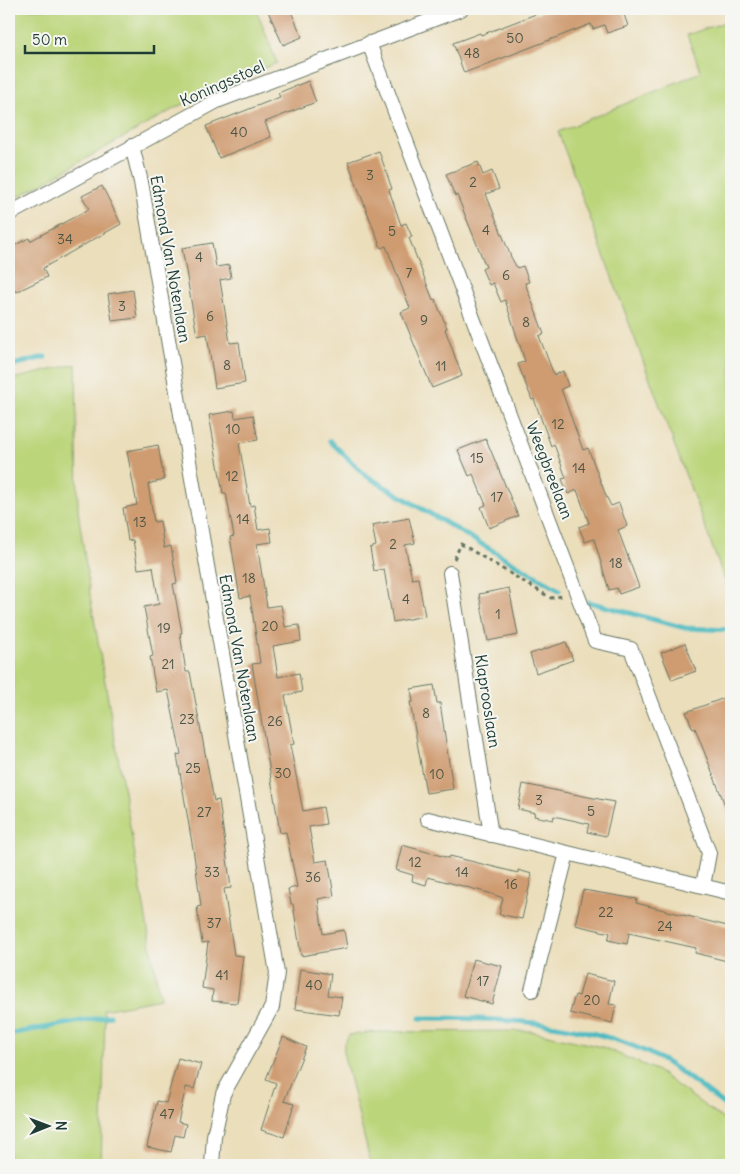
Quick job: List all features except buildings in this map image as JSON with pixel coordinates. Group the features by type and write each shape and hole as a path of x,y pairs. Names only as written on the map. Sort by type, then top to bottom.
{"street":[{"name":"Koningsstoel","path":"9,214 217,101 461,9"},
{"name":"Weegbreelaan","path":"368,43 595,641 631,649 709,853 703,886"},
{"name":"Edmond Van Notenlaan","path":"132,146 141,182 277,973 272,1007 223,1094 214,1136 212,1165"},
{"name":"Klaprooslaan","path":"450,573 491,835"},
{"path":"428,819 731,893"},
{"path":"532,990 567,853"}],"path":[{"path":"450,573 454,568 454,557 461,544 551,598 577,590"}],"green space":[{"path":"9,9 256,9 277,63 211,88 9,202"},
{"path":"731,20 731,597 558,132 701,72 687,35"},
{"path":"76,364 78,510 91,601 160,999 103,1010 105,1016 101,1165 9,1165 9,380"},
{"path":"530,1031 602,1047 656,1070 731,1125 731,1165 371,1165 344,1056 344,1043 349,1035 376,1032"}],"waterway":[{"path":"9,366 45,357"},
{"path":"330,441 365,475 559,590"},
{"path":"589,602 685,628 731,630"},
{"path":"9,1034 110,1016"},
{"path":"420,1018 481,1019 545,1024 607,1037 636,1047 664,1061 690,1078 731,1110"}]}
